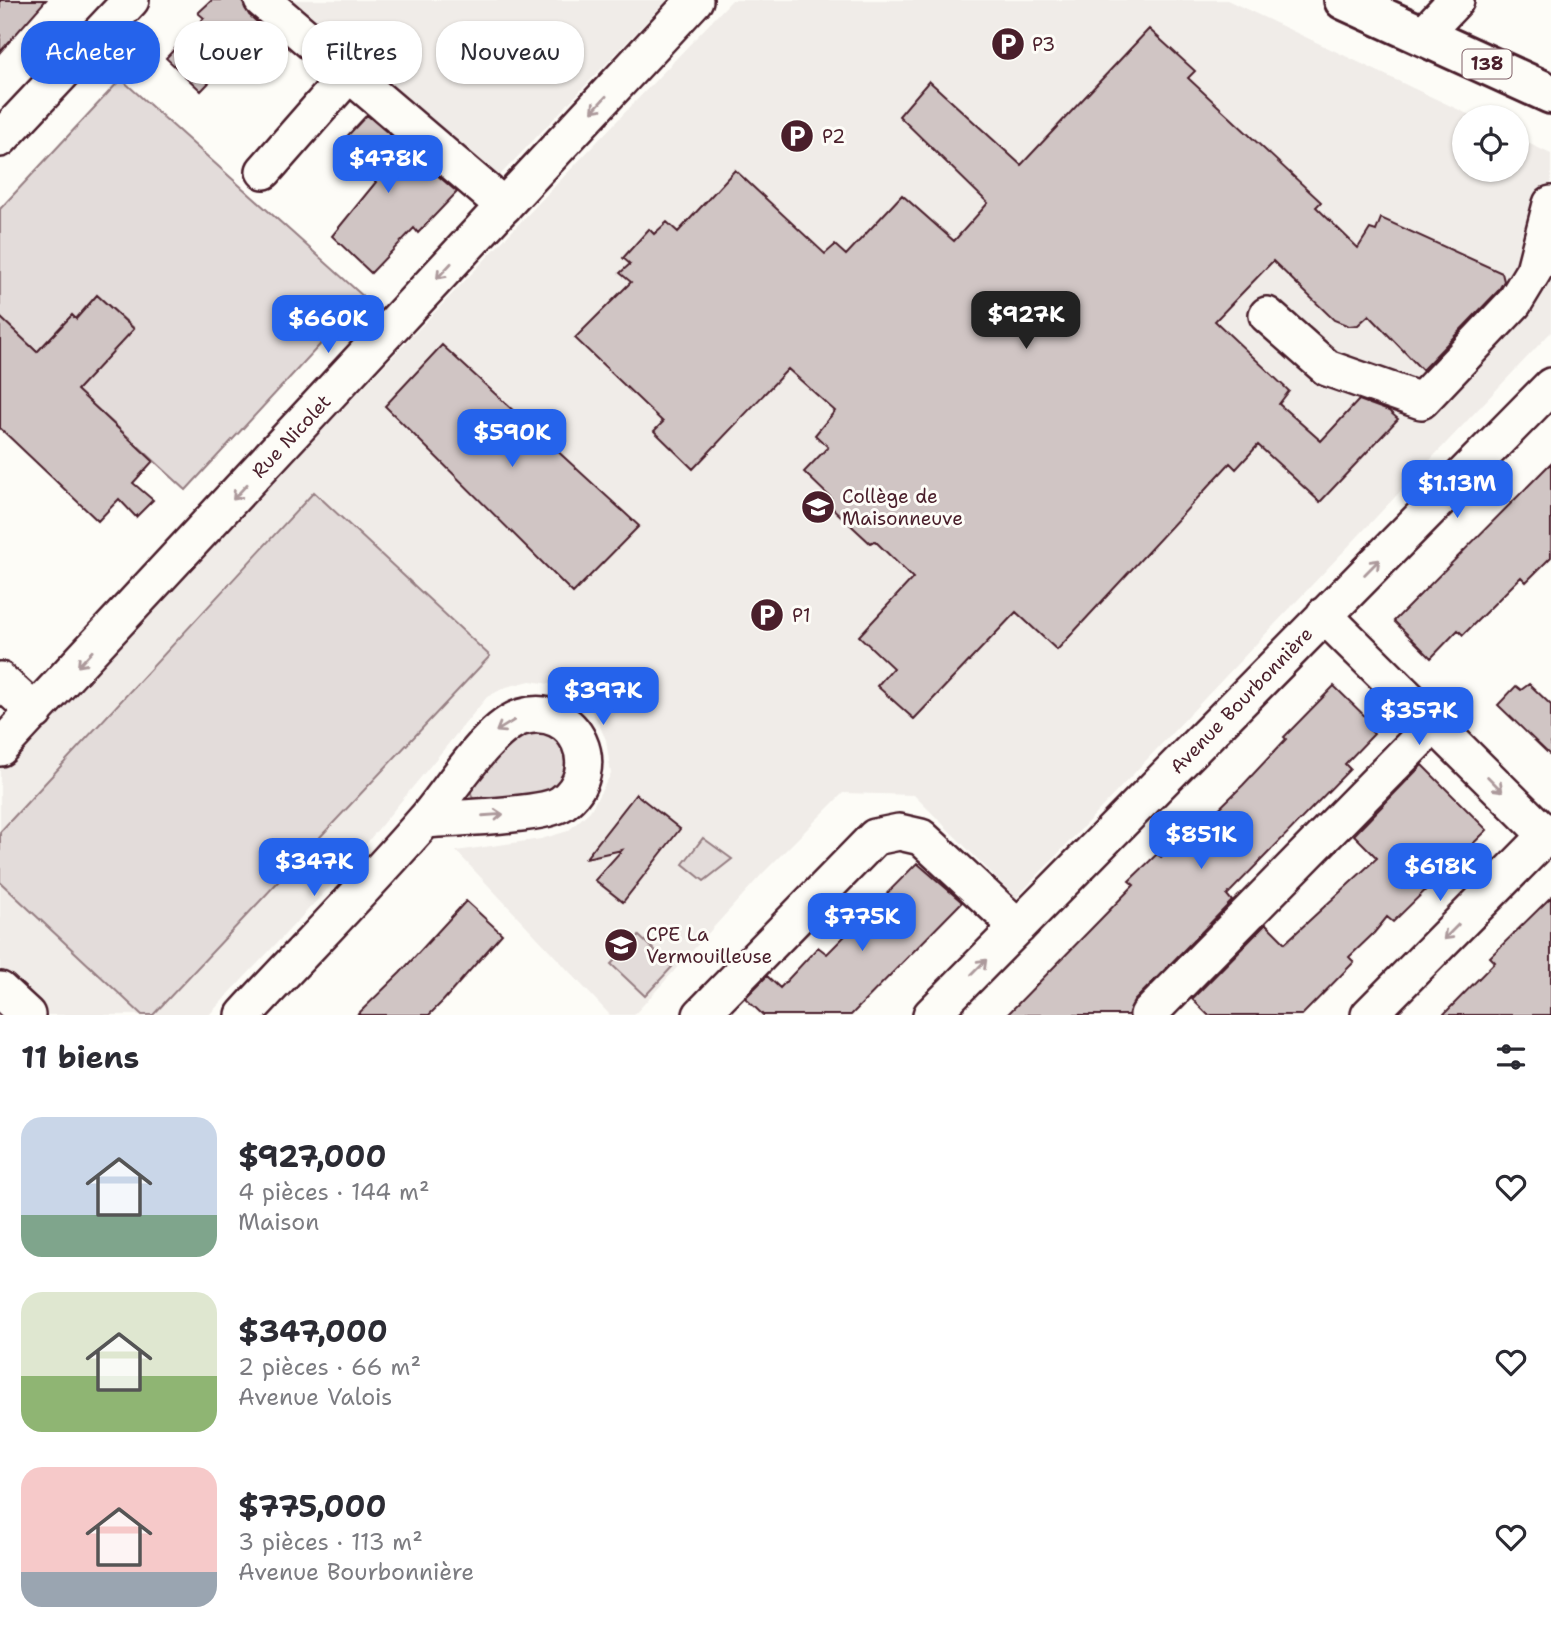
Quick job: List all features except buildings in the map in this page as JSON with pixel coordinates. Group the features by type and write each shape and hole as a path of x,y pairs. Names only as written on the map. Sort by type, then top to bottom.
{"main road":[{"name":"138","path":"1344,0 1551,94"}],"street":[{"path":"0,139 131,0"},
{"path":"262,0 302,34"},
{"name":"Rue Nicolet","path":"0,748 695,0"},
{"path":"1423,34 1456,0"},
{"path":"264,171 340,84"},
{"path":"361,84 504,206"},
{"path":"1267,315 1327,368 1421,401 1514,303 1534,270 1551,204"},
{"name":"Avenue Bourbonnière","path":"931,1015 1551,386"},
{"path":"1324,615 1550,836 1369,1015"},
{"path":"0,680 35,712"},
{"path":"1147,1015 1435,723"},
{"path":"244,1015 425,820"},
{"path":"701,1015 875,837 899,832 921,837 1018,927"},
{"path":"0,990 27,1015"}],"shaded area":[{"path":"270,0 667,0 485,191 365,84 422,84 422,21 302,21 302,28"},
{"name":"Collège de Maisonneuve","path":"732,0 1227,0 1452,107 1452,182 1529,182 1529,144 1551,154 1551,332 1016,898 914,795 843,793 762,874 634,1015 610,1015 456,851 541,839 568,831 590,811 611,774 606,740 587,704 570,691 530,681 506,687 487,697 337,879 209,1015 42,1015 0,974 0,769"},
{"path":"116,84 127,84 364,297 186,490 77,390 134,328 97,295 76,319 72,315 37,352 0,317 0,209"},
{"path":"314,492 490,656 153,1015 142,1015 0,882 0,832"},
{"path":"523,733 547,733 558,739 563,746 567,762 563,779 549,791 534,796 484,805 474,799 470,783"},
{"path":"703,838 732,859 704,881 683,864"},
{"path":"639,936 672,967 645,996 611,964"}],"place":[{"name":"P3","path":"1008,44"},
{"name":"P2","path":"797,136"},
{"name":"Collège de Maisonneuve","path":"818,507"},
{"name":"P1","path":"767,615"},
{"name":"CPE La Vermouilleuse","path":"621,945"}]}
